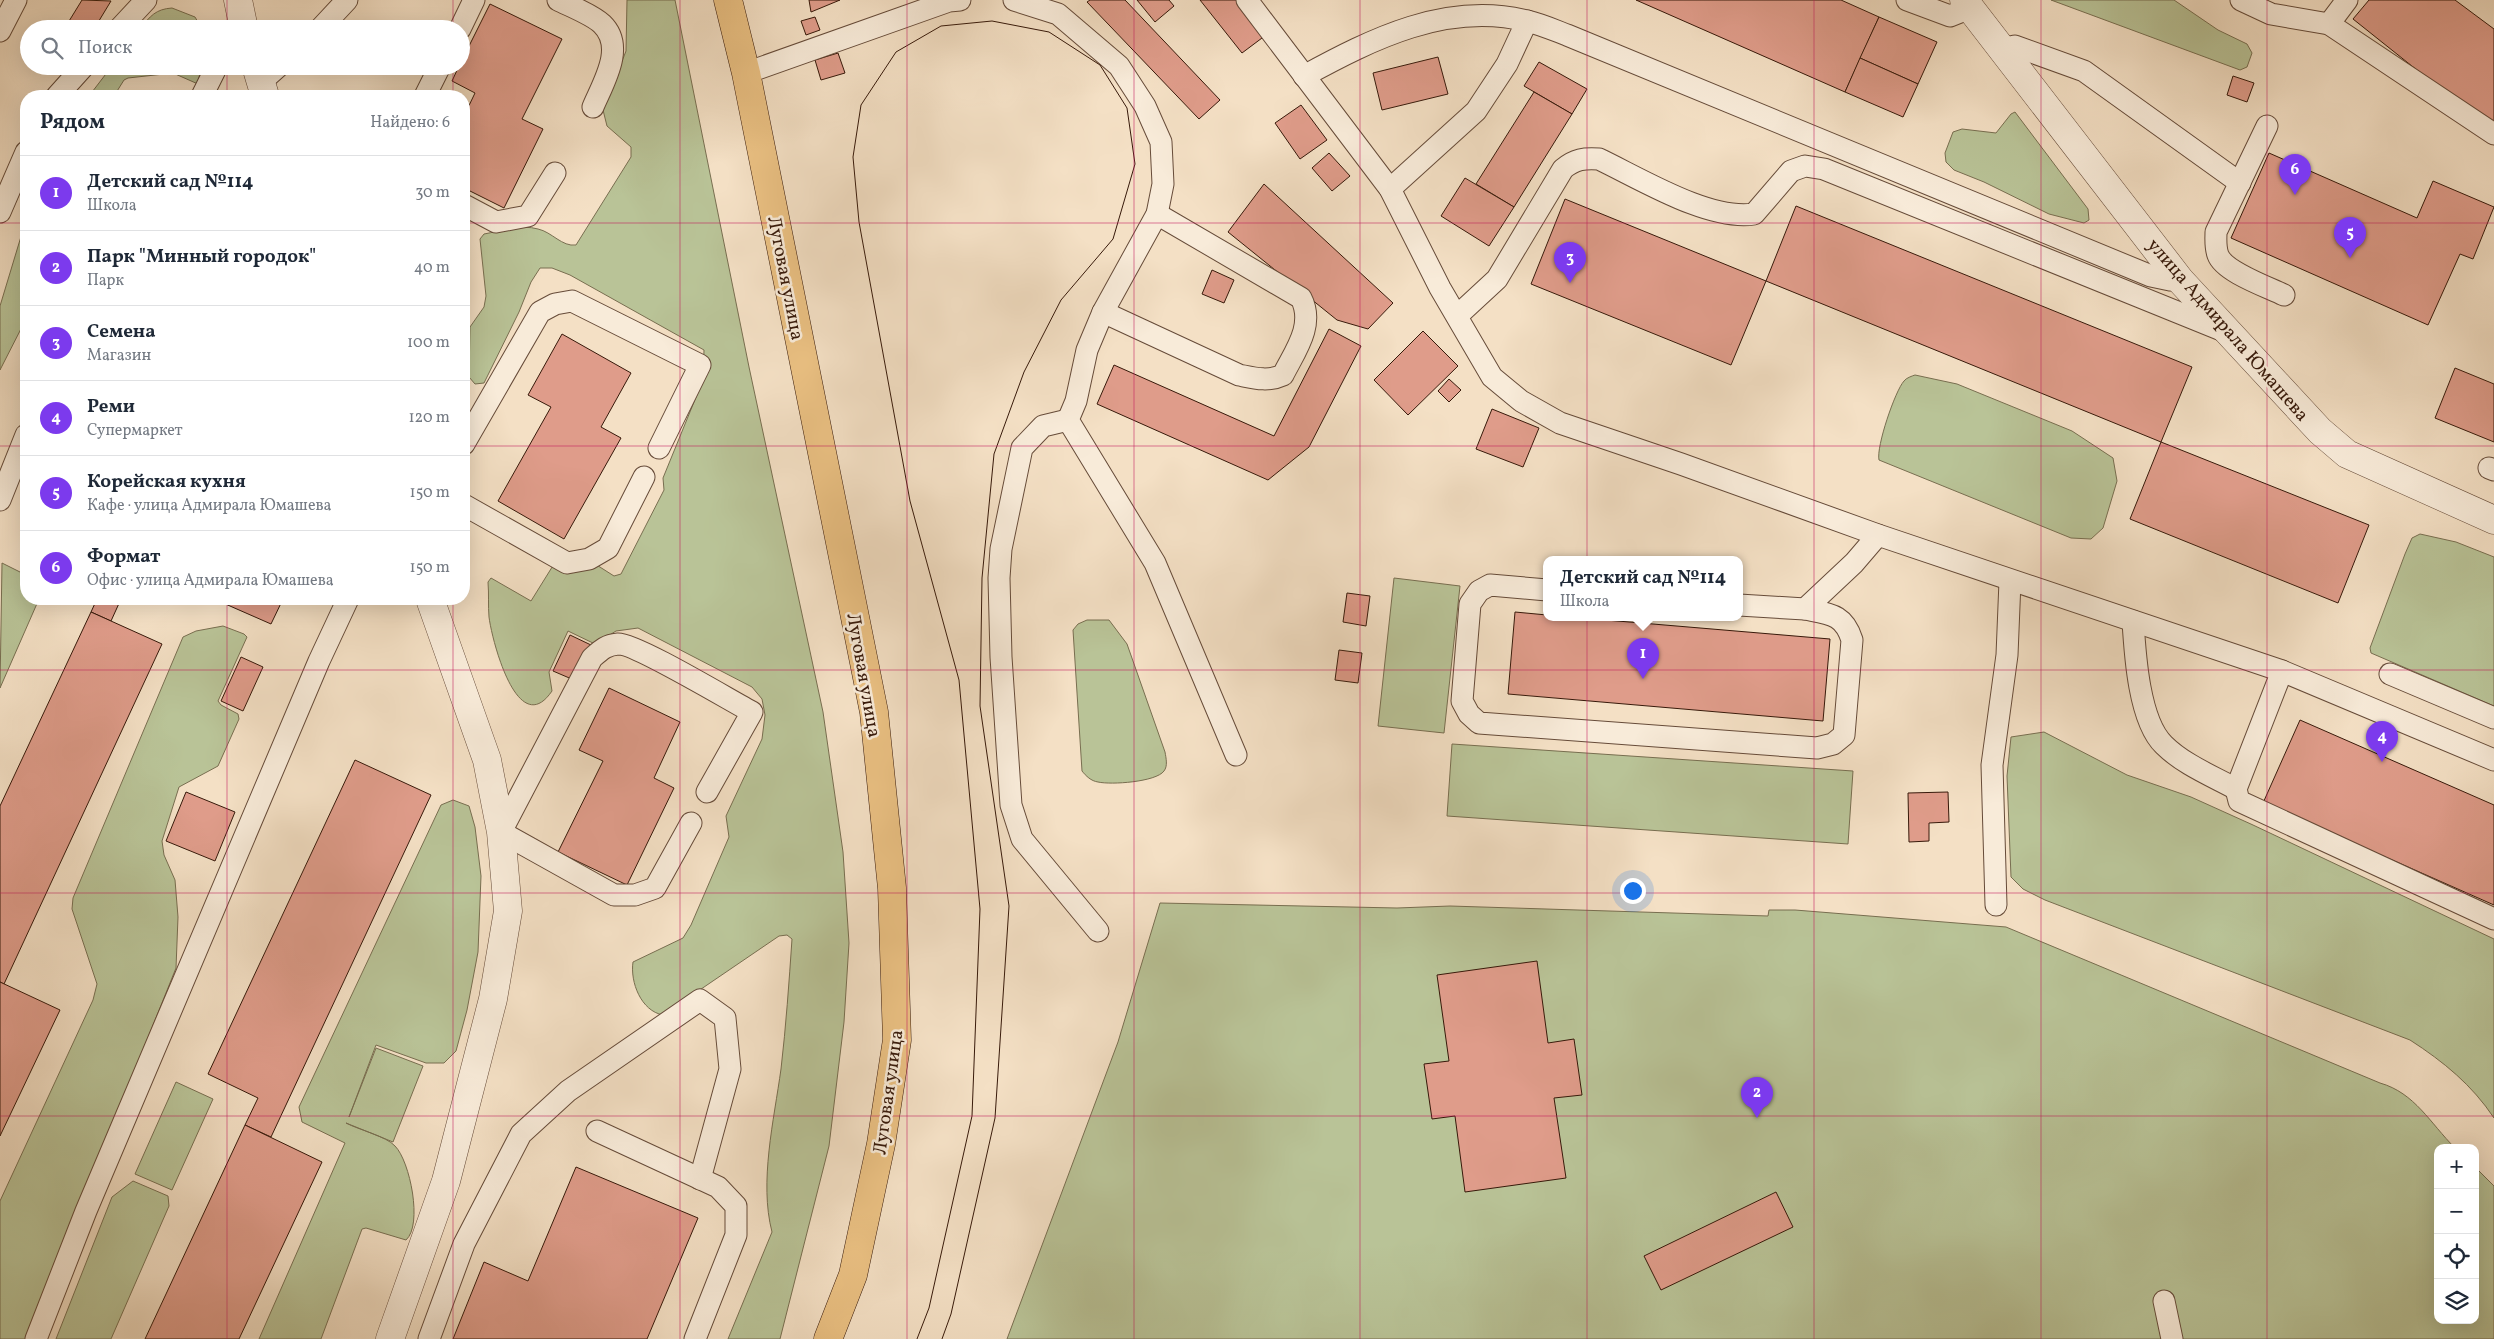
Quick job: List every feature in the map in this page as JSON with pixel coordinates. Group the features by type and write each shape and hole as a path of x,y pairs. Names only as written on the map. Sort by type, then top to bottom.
{"main road":[{"name":"Луговая улица","path":"731,4 874,712 892,888 897,1040 881,1144 853,1275 828,1339"}],"street":[{"name":"улица Адмирала Юмашева","path":"1967,4 2180,280 2307,419 2346,454 2494,520"},
{"path":"390,1339 446,1181 494,999 508,911 501,832 487,760 432,605"}],"lane":[{"path":"0,32 16,0"},
{"path":"127,20 146,0"},
{"path":"328,20 347,0"},
{"path":"464,20 474,0"},
{"path":"558,0 602,24 612,38 613,60 593,107"},
{"path":"746,74 949,1 960,0"},
{"path":"1014,0 1058,14 1120,66 1145,106 1161,142 1163,184 1157,214 1103,312 1087,350 1076,401 1068,420"},
{"path":"1247,0 1390,189 1457,316 1492,377 1521,401 1560,423 1681,464 1878,536 2282,672 2494,760"},
{"path":"1907,0 1950,16 1957,15 1967,4"},
{"path":"2241,0 2271,14 2329,24 2494,134"},
{"path":"2329,24 2347,0"},
{"path":"1304,76 1364,44 1408,27 1451,17 1499,17 1527,21 1567,35 2151,276 2180,280"},
{"path":"1390,189 1476,111 1507,64 1527,21"},
{"path":"2002,48 2015,46 2084,71 2240,183"},
{"path":"63,90 76,75"},
{"path":"205,90 212,75"},
{"path":"428,90 436,75"},
{"path":"2267,126 2216,232 2218,257 2228,268 2284,295"},
{"path":"1457,316 1498,279 1562,168 1573,161 1584,158 1599,160 1699,206 1727,215 1740,216 1754,214 1791,171 1805,166 1824,169 2227,332"},
{"path":"0,212 20,166"},
{"path":"470,208 496,222 528,216 555,173"},
{"path":"1103,312 1239,375 1261,379 1276,378 1282,374 1306,328 1307,312 1301,298 1157,214"},
{"path":"470,434 540,312 556,304 572,301 700,365 659,448"},
{"path":"1068,420 1155,563 1236,755"},
{"path":"1068,420 1043,426 1022,448 1000,549 998,578 1000,657 1011,805 1014,820 1022,839 1098,931"},
{"path":"0,500 20,450"},
{"path":"470,508 567,562 589,559 608,548 644,477"},
{"path":"1805,609 1854,563 1878,536"},
{"path":"1996,905 1992,765 2007,656 2010,581"},
{"path":"1543,590 1490,585 1479,591 1470,604 1462,701 1469,714 1479,724 1817,748 1833,744 1844,735 1852,640 1848,625 1838,617 1805,609 1743,605"},
{"path":"36,1339 123,1123 319,661 345,605"},
{"path":"2133,622 2135,658 2141,692 2148,717 2163,745 2193,766 2236,789"},
{"path":"691,823 655,888 635,895 614,895 501,832 592,658 605,646 620,644 652,658 752,712 707,792"},
{"path":"2282,672 2236,789 2239,801 2494,919"},
{"path":"2390,674 2494,718"},
{"path":"430,1339 464,1244 521,1134 568,1091 700,1000 725,1018 730,1069 700,1179"},
{"path":"597,1131 718,1187 736,1206 736,1235 695,1339"},
{"path":"2164,1301 2172,1339"}],"green space":[{"path":"627,0 675,0 749,367 823,712 843,852 849,943 844,1022 829,1146 780,1339 728,1339 772,1232 768,1213 767,1172 783,1053 792,939 787,935 779,936 663,1015 655,1012 643,1002 635,987 633,978 633,962 683,938 691,925 729,837 726,816 762,739 765,715 762,699 752,687 638,628 616,631 595,644 568,631 549,672 552,691 540,703 528,704 518,696 509,682 495,646 489,617 488,582 491,578 531,601 554,564 592,562 614,576 621,574 664,490 663,478 703,380 704,350 570,275 552,268 540,268 531,282 519,312 484,383 475,384 470,378 470,327 484,307 486,296 480,239 484,234 525,227 548,233 566,244 576,245 631,157 631,147 607,126 603,110 626,51"},
{"path":"2051,0 2174,0 2218,30 2247,44 2252,53 2247,67 2240,70"},
{"path":"172,8 195,17 197,20 147,20 162,10"},
{"path":"105,75 155,75 128,78 124,80 118,90 94,90"},
{"path":"178,75 200,75 198,84"},
{"path":"2015,112 2088,209 2089,220 2084,223 2049,214 1984,182 1954,170 1946,162 1945,153 1953,132 1962,129 1996,133 2011,114"},
{"path":"20,240 20,331 0,370 0,306"},
{"path":"1915,375 1957,384 2072,431 2113,458 2117,481 2103,528 2091,539 2071,538 1879,460 1883,432 1896,396 1905,380"},
{"path":"2420,534 2456,542 2494,557 2494,706 2371,653 2370,648 2405,554 2412,538"},
{"path":"2,563 20,572 20,605 36,605 0,688"},
{"path":"1394,578 1460,586 1444,733 1378,726"},
{"path":"1087,620 1109,620 1127,644 1165,752 1166,767 1159,775 1133,782 1104,783 1091,779 1082,771 1073,630 1078,624"},
{"path":"223,626 247,637 218,701 221,705 238,714 239,719 218,766 179,787 162,841 164,855 175,880 178,917 176,968 27,1339 0,1339 0,1201 93,1000 97,984 72,909 73,898 183,637 196,631"},
{"path":"2044,732 2127,775 2191,797 2494,939 2494,1118 2467,1085 2434,1057 2410,1040 2045,900 2023,889 2011,877 2007,776 2011,737"},
{"path":"1452,744 1853,771 1848,844 1447,816"},
{"path":"453,800 469,806 475,827 481,876 478,952 467,1010 456,1051 444,1063 426,1063 376,1045 349,1117 376,1048 423,1066 393,1142 381,1137 395,1146 410,1178 414,1208 414,1221 411,1232 406,1240 366,1228 362,1229 321,1339 259,1339 345,1143 302,1122 299,1107 441,805"},
{"path":"1160,903 1397,908 1450,906 1768,916 1769,910 1795,910 2006,927 2392,1088 2413,1101 2451,1144 2434,1144 2434,1324 2479,1324 2479,1171 2494,1186 2494,1339 1007,1339 1118,1042"},
{"path":"176,1082 213,1099 172,1190 135,1174"},
{"path":"133,1181 168,1196 169,1206 111,1339 56,1339 112,1197"}],"building":[{"path":"82,0 111,1 99,20 70,20"},
{"path":"809,0 840,0 811,12"},
{"path":"1090,0 1125,0 1220,100 1199,119 1087,2"},
{"path":"1137,0 1169,0 1174,6 1155,22"},
{"path":"1200,0 1239,0 1266,35 1242,53"},
{"path":"1636,0 1841,0 1879,17 1845,92"},
{"path":"2369,0 2455,0 2494,29 2494,123 2472,114 2353,19"},
{"path":"490,4 562,39 522,119 543,129 504,208 470,191 470,103 475,93 452,81 455,75 470,75 470,44"},
{"path":"815,17 820,30 806,35 801,21"},
{"path":"1879,17 1937,42 1918,84 1860,58"},
{"path":"838,53 845,73 821,80 815,60"},
{"path":"1438,57 1448,94 1382,110 1373,73"},
{"path":"1860,58 1918,84 1903,117 1845,92"},
{"path":"1539,62 1587,89 1572,114 1524,86"},
{"path":"2233,76 2254,83 2247,102 2227,95"},
{"path":"1534,92 1572,114 1514,207 1476,184"},
{"path":"1301,105 1327,140 1300,159 1275,123"},
{"path":"1329,153 1350,176 1332,191 1312,168"},
{"path":"2269,153 2417,218 2433,181 2494,207 2473,259 2460,254 2428,325 2231,238"},
{"path":"1465,178 1514,207 1489,246 1441,216"},
{"path":"1264,184 1393,303 1368,329 1337,320 1228,232"},
{"path":"1565,199 1766,281 1731,365 1531,284"},
{"path":"1796,206 2192,367 2161,442 1766,281"},
{"path":"1212,270 1234,280 1224,303 1202,294"},
{"path":"1329,329 1361,346 1309,447 1268,480 1097,404 1114,365 1274,436"},
{"path":"1423,331 1458,366 1408,415 1374,380"},
{"path":"562,334 631,373 601,427 621,438 564,539 498,501 551,407 528,395"},
{"path":"2455,368 2494,384 2494,442 2435,418"},
{"path":"1449,379 1461,390 1449,402 1438,391"},
{"path":"1492,409 1539,428 1523,467 1476,449"},
{"path":"2161,442 2369,525 2338,603 2130,519"},
{"path":"1347,593 1370,596 1366,626 1343,622"},
{"path":"94,605 118,605 111,621 91,612"},
{"path":"228,605 280,605 271,624"},
{"path":"91,612 162,644 4,984 0,982 0,806"},
{"path":"1515,612 1543,615 1543,621 1617,621 1830,639 1823,721 1508,694"},
{"path":"570,635 591,645 574,680 553,671"},
{"path":"1339,650 1362,653 1358,683 1335,680"},
{"path":"241,657 263,667 243,711 221,701"},
{"path":"609,688 680,722 654,778 674,788 627,885 558,852 603,761 579,750"},
{"path":"2300,720 2494,805 2494,905 2263,803"},
{"path":"355,760 431,795 271,1137 245,1125 258,1098 208,1074"},
{"path":"186,792 235,812 215,861 166,841"},
{"path":"1948,792 1949,822 1929,823 1929,841 1909,842 1908,793"},
{"path":"1537,961 1548,1043 1574,1039 1582,1095 1554,1098 1566,1178 1465,1192 1455,1116 1432,1119 1424,1064 1449,1061 1437,975"},
{"path":"0,982 60,1010 0,1136"},
{"path":"245,1125 322,1162 239,1339 145,1339"},
{"path":"576,1167 698,1218 647,1339 453,1339 484,1262 528,1281"},
{"path":"1776,1192 1793,1227 1661,1290 1644,1256"}],"tram line":[{"path":"917,1339 929,1308 972,1116 980,909 959,680 910,501 859,222 853,157 861,105 896,52 941,26 992,21 1049,32 1100,65 1127,108 1135,164 1113,239 1061,300 1024,372 994,454 982,578 980,706 1009,906 995,1118 951,1314 942,1339"}],"place":[{"name":"Формат","path":"2295,195"},
{"name":"Корейская кухня","path":"2350,258"},
{"name":"Семена","path":"1570,283"},
{"name":"Детский сад №114","path":"1643,679"},
{"name":"Реми","path":"2382,762"},
{"name":"Парк \"Минный городок\"","path":"1757,1118"}]}
